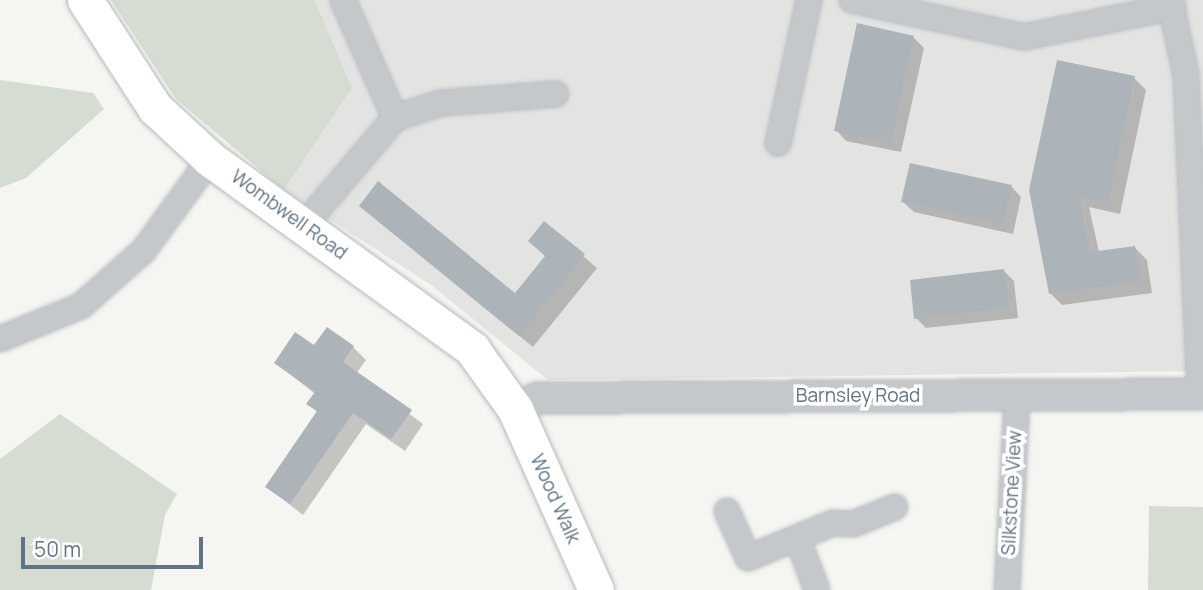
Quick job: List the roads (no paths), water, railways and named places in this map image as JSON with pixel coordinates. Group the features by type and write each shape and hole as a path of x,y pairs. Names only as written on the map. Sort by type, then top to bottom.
{"main road":[{"name":"Wombwell Road","path":"85,0 155,108 210,159 472,349 516,409"},
{"name":"Wood Walk","path":"516,409 596,590"}],"street":[{"path":"343,0 395,118"},
{"path":"778,143 809,0"},
{"path":"852,0 1024,37 1172,3 1187,88 1201,394"},
{"path":"304,225 395,118 441,103 556,94"},
{"path":"0,340 81,306 144,250 210,159"},
{"name":"Barnsley Road","path":"516,409 538,398 1201,394"},
{"name":"Silkstone View","path":"1007,590 1017,397"},
{"path":"727,511 748,558 895,507"},
{"path":"798,540 817,590"}]}
